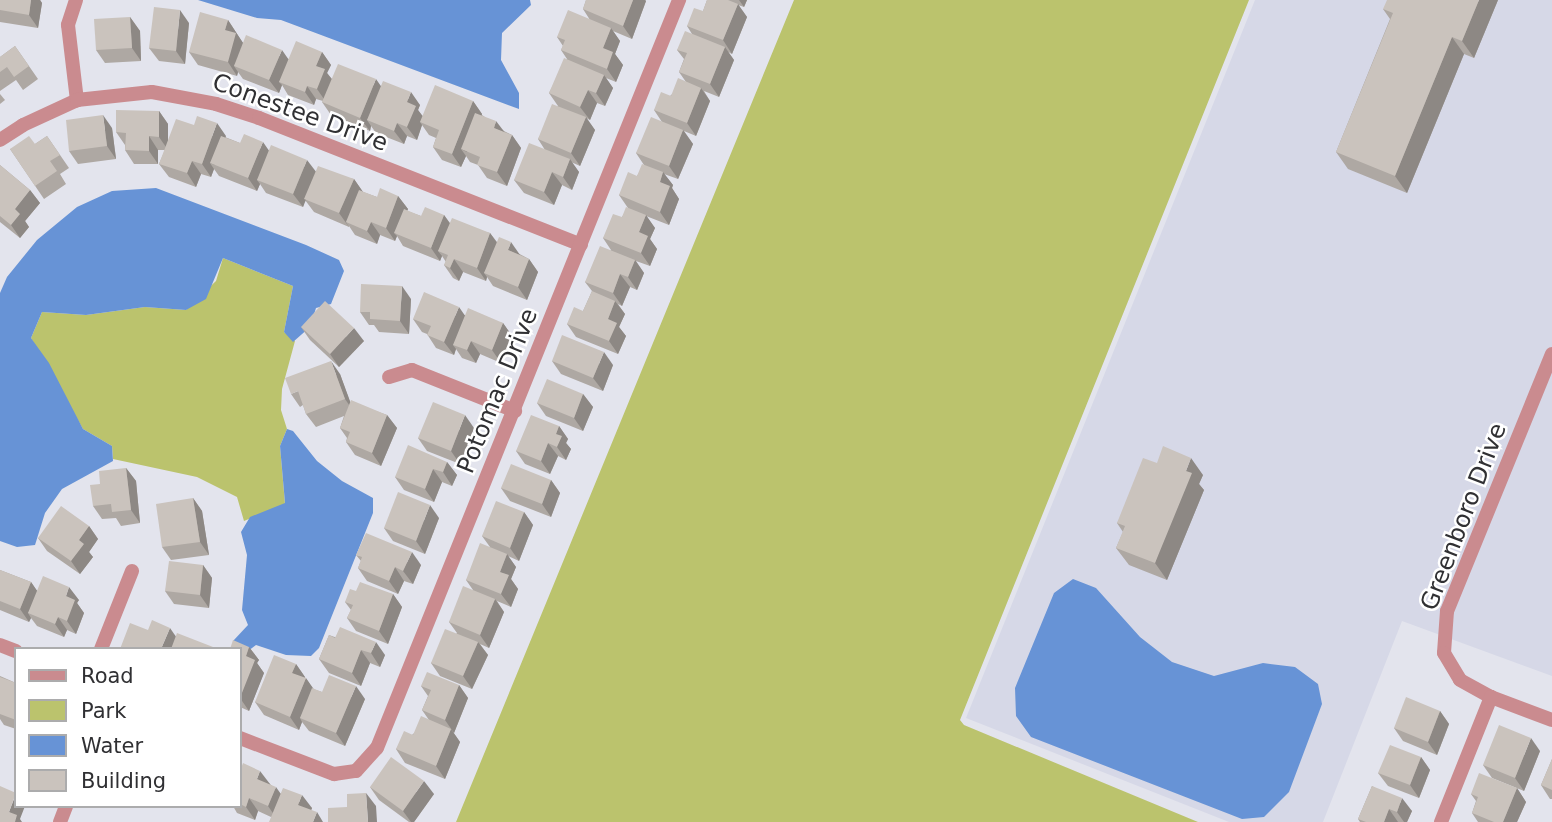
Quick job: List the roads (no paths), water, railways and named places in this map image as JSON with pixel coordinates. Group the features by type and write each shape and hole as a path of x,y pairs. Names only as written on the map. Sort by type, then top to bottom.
{"street":[{"path":"76,0 68,25 76,100"},
{"name":"Potomac Drive","path":"242,739 334,775 356,771 377,748 679,0"},
{"name":"Conestee Drive","path":"0,140 23,125 76,100 152,92 216,104 259,118 580,245"},
{"name":"Greenboro Drive","path":"1552,354 1447,611 1444,653 1460,680 1490,697 1552,720"},
{"path":"389,377 412,370 515,411"},
{"path":"102,647 132,571"},
{"path":"1441,822 1490,697"}],"water":[{"path":"198,0 530,0 531,5 502,33 501,60 519,93 519,109 281,20 257,18"},
{"path":"156,188 339,260 344,271 331,304 316,308 310,327 293,342 284,332 293,286 223,258 206,299 186,310 145,307 86,315 42,312 31,338 49,363 83,429 112,446 113,461 62,489 45,513 35,545 17,547 0,541 0,293 7,277 37,240 77,207 112,191"},
{"path":"287,429 293,431 317,461 342,481 373,498 373,513 319,648 311,656 286,655 256,645 248,651 242,647 233,647 233,641 248,625 242,610 247,555 241,532 250,517 285,503 280,446"},
{"path":"1073,579 1096,588 1140,637 1172,662 1214,676 1263,663 1295,667 1318,684 1322,704 1289,792 1264,817 1242,819 1031,737 1016,716 1015,688 1054,593"}]}
